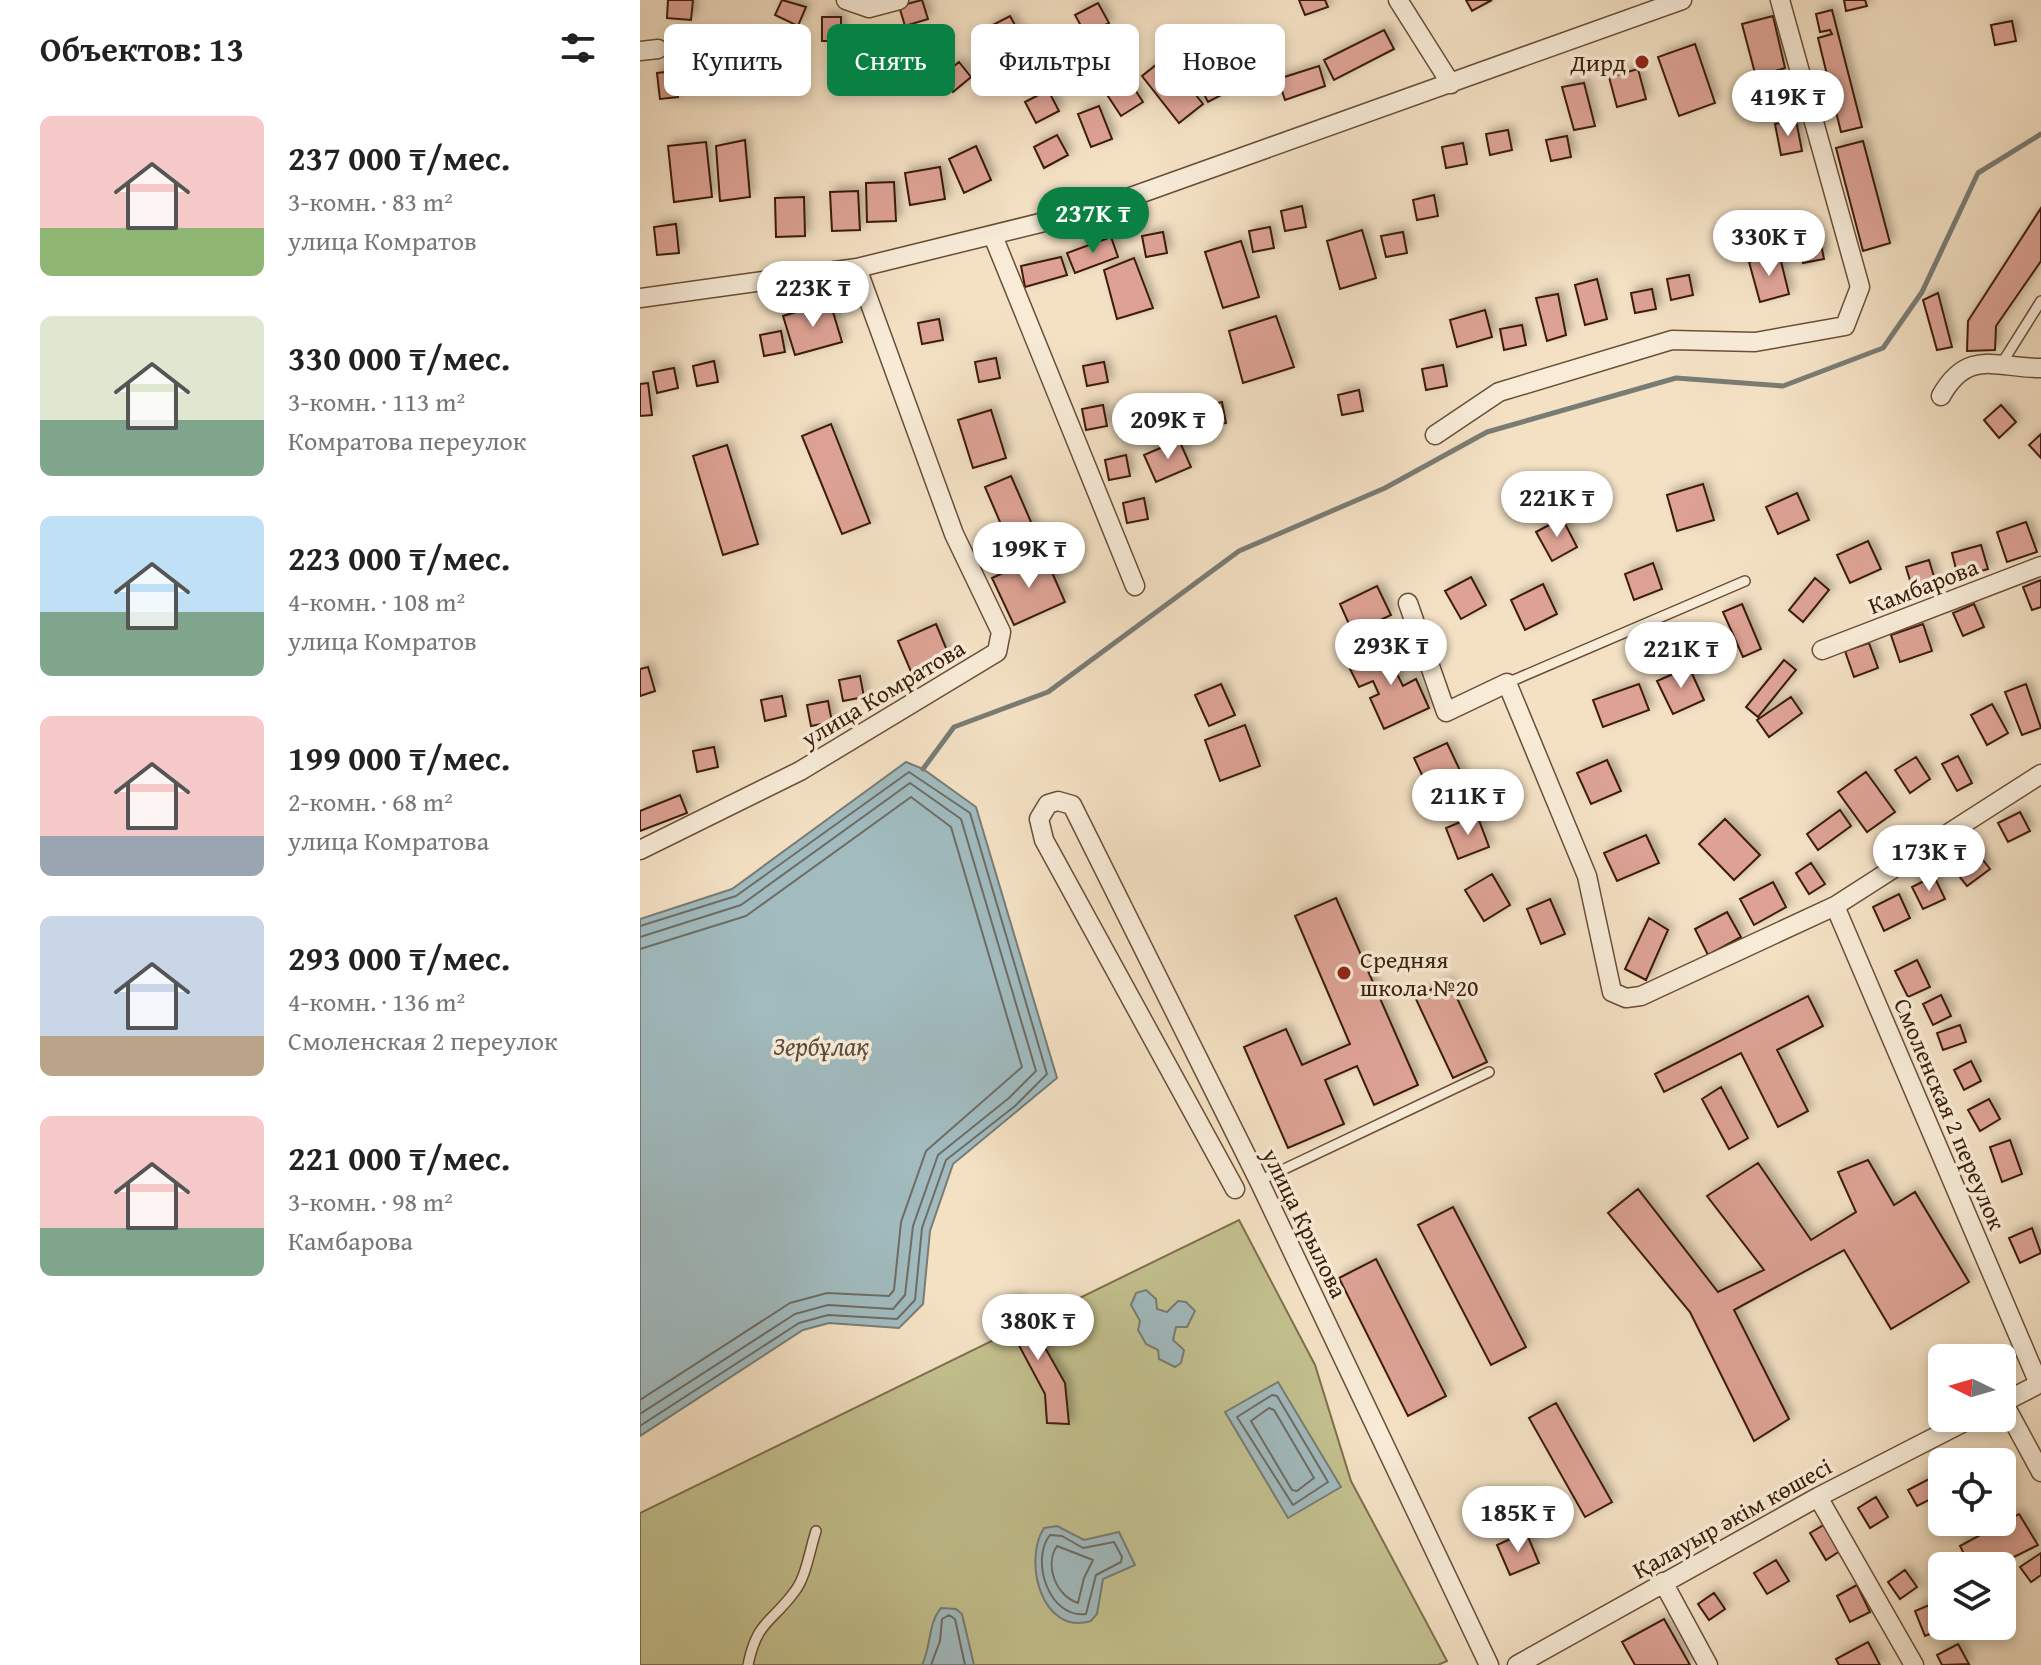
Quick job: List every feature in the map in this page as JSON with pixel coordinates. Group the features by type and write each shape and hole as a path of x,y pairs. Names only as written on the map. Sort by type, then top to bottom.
{"street":[{"path":"846,0 869,8 899,0"},
{"path":"1398,0 1451,84"},
{"path":"1435,435 1499,392 1672,340 1755,342 1845,326 1860,287 1780,0"},
{"path":"640,298 857,268 1097,209 1676,1"},
{"path":"993,236 1135,586"},
{"name":"улица Комратова","path":"640,850 800,771 997,652 1001,632 954,534 857,268"},
{"path":"1941,396 1956,373 1975,365 2002,363 2041,368"},
{"name":"Камбарова","path":"1822,650 2041,566"},
{"path":"1408,603 1446,712 1507,683 1587,876 1612,992 1626,998 1641,996 1835,906 2041,774"},
{"name":"улица Крылова","path":"1235,1189 1044,840 1039,819 1048,804 1058,801 1072,805 1259,1181 1489,1665"},
{"name":"Смоленская 2 переулок","path":"1835,906 2040,1384"},
{"path":"2016,1396 2040,1384"},
{"path":"2016,1426 2041,1472"},
{"name":"Қалауыр әкім көшесі","path":"1517,1665 1818,1497 1945,1432"},
{"path":"1818,1497 1914,1665"},
{"path":"1663,1582 1708,1665"}],"lane":[{"path":"2002,363 2041,301"},
{"path":"1507,683 1745,581"},
{"path":"1259,1181 1489,1072"},
{"path":"748,1665 753,1643 764,1621 797,1590 816,1531"}],"shaded area":[{"path":"1239,1220 1315,1365 1351,1481 1447,1661 1438,1665 640,1665 640,1513"}],"water":[{"name":"Зербұлақ","path":"906,762 923,769 976,807 1057,1078 953,1164 930,1231 923,1304 899,1328 829,1323 803,1330 640,1436 640,919 732,889"},
{"path":"1146,1290 1156,1299 1157,1309 1167,1312 1178,1301 1186,1302 1195,1311 1187,1327 1176,1327 1173,1340 1184,1350 1181,1363 1175,1367 1159,1359 1158,1350 1146,1344 1138,1330 1140,1321 1131,1305 1136,1293"},
{"path":"1278,1382 1341,1487 1288,1518 1225,1412"},
{"path":"1057,1526 1084,1540 1119,1532 1135,1565 1103,1579 1097,1614 1091,1621 1074,1623 1060,1617 1049,1607 1041,1592 1036,1575 1038,1542 1044,1528"},
{"path":"941,1608 956,1609 962,1614 974,1665 922,1665 934,1621"}],"building":[{"path":"668,0 693,0 691,20 667,18"},
{"path":"782,0 806,7 799,24 775,15"},
{"path":"922,0 928,19 904,24 899,6"},
{"path":"1299,0 1325,0 1328,7 1305,15"},
{"path":"1466,0 1492,0 1472,11"},
{"path":"1844,0 1865,0 1867,6 1846,11"},
{"path":"1098,3 1109,23 1080,24 1075,15"},
{"path":"1832,10 1862,127 1841,132 1818,38 1832,34 1830,30 1820,32 1816,14"},
{"path":"1010,16 1014,24 995,24"},
{"path":"1773,16 1785,68 1756,77 1742,24"},
{"path":"822,17 841,17 841,24 827,24 827,41 822,41"},
{"path":"2012,21 2016,41 1995,45 1991,25"},
{"path":"1384,30 1394,49 1334,80 1324,60"},
{"path":"1695,44 1715,103 1679,116 1658,57"},
{"path":"959,62 971,77 955,90 955,65"},
{"path":"1155,66 1155,93 1142,76"},
{"path":"1319,66 1325,86 1285,100 1285,77"},
{"path":"1638,69 1646,99 1617,107 1609,77"},
{"path":"664,72 664,96 678,97 660,99 657,73"},
{"path":"1584,83 1595,126 1574,130 1562,87"},
{"path":"1036,96 1051,96 1059,111 1036,123 1025,102"},
{"path":"1108,96 1139,96 1143,102 1121,116"},
{"path":"1158,96 1197,96 1203,104 1179,123"},
{"path":"1205,96 1220,96 1208,102"},
{"path":"1099,106 1112,139 1091,147 1078,114"},
{"path":"1796,120 1802,151 1781,155 1775,124"},
{"path":"1508,130 1512,150 1490,155 1486,134"},
{"path":"1057,135 1068,155 1044,168 1034,147"},
{"path":"1567,136 1571,157 1551,161 1546,140"},
{"path":"745,140 750,197 720,201 716,146"},
{"path":"1863,141 1890,243 1863,251 1836,148"},
{"path":"706,142 712,197 674,202 668,146"},
{"path":"1463,143 1467,164 1446,168 1442,147"},
{"path":"976,146 991,180 964,193 949,159"},
{"path":"940,167 945,199 910,205 905,173"},
{"path":"894,182 896,221 867,222 866,183"},
{"path":"858,191 860,230 832,231 830,192"},
{"path":"1434,195 1438,216 1417,220 1413,200"},
{"path":"804,197 805,236 776,237 775,198"},
{"path":"1302,206 1306,227 1285,231 1281,211"},
{"path":"2041,208 2041,261 1996,326 1995,350 1967,351 1968,321"},
{"path":"676,224 679,253 657,255 654,227"},
{"path":"1270,227 1274,248 1253,252 1249,231"},
{"path":"1362,230 1376,278 1340,289 1327,241"},
{"path":"1163,232 1167,253 1146,257 1142,236"},
{"path":"1403,232 1407,253 1386,257 1381,236"},
{"path":"1111,237 1118,257 1075,273 1067,253"},
{"path":"1820,239 1824,259 1803,263 1799,243"},
{"path":"1241,241 1259,297 1223,308 1205,252"},
{"path":"1779,253 1789,294 1760,302 1749,262"},
{"path":"1061,257 1067,275 1025,287 1021,266"},
{"path":"1134,258 1153,308 1117,319 1104,270"},
{"path":"1689,275 1693,295 1671,300 1667,279"},
{"path":"1597,279 1607,319 1585,325 1575,285"},
{"path":"1652,289 1656,309 1635,313 1631,293"},
{"path":"1938,293 1952,347 1937,350 1923,300"},
{"path":"1558,294 1566,335 1547,341 1536,298"},
{"path":"830,302 842,342 795,355 783,316"},
{"path":"1485,310 1492,337 1457,347 1450,320"},
{"path":"1276,316 1294,367 1243,383 1229,331"},
{"path":"939,319 943,340 922,344 918,323"},
{"path":"1522,325 1526,345 1504,350 1500,329"},
{"path":"781,331 785,352 764,356 760,335"},
{"path":"996,358 1000,378 979,382 975,362"},
{"path":"714,361 718,382 697,386 693,366"},
{"path":"1104,362 1108,382 1087,386 1083,366"},
{"path":"1443,365 1447,386 1426,390 1422,369"},
{"path":"674,368 678,388 657,393 653,372"},
{"path":"648,383 652,415 640,416 640,384"},
{"path":"1359,390 1363,411 1342,415 1338,395"},
{"path":"1222,402 1226,423 1205,427 1201,407"},
{"path":"1103,405 1107,426 1086,430 1082,409"},
{"path":"2001,405 2016,422 1999,438 1984,420"},
{"path":"991,410 1006,458 973,468 958,420"},
{"path":"831,424 870,523 842,534 802,436"},
{"path":"2041,434 2041,458 2029,445"},
{"path":"1179,440 1191,467 1156,482 1144,455"},
{"path":"727,445 758,544 723,555 693,456"},
{"path":"1126,455 1130,476 1109,480 1105,460"},
{"path":"1011,476 1041,545 1015,557 985,487"},
{"path":"1703,484 1714,520 1677,531 1667,495"},
{"path":"1797,493 1809,520 1778,534 1766,507"},
{"path":"1144,498 1148,519 1127,523 1123,503"},
{"path":"1562,518 1577,547 1552,561 1536,532"},
{"path":"2026,522 2037,552 2007,562 1997,532"},
{"path":"1868,541 1881,569 1850,583 1837,555"},
{"path":"1981,545 1988,569 1958,577 1952,553"},
{"path":"1044,554 1065,602 1014,625 992,578"},
{"path":"1929,560 1937,587 1914,594 1906,567"},
{"path":"1653,563 1662,589 1634,600 1625,574"},
{"path":"1471,577 1486,605 1461,619 1445,591"},
{"path":"1815,578 1829,590 1803,622 1789,610"},
{"path":"2041,580 2041,607 2032,610 2023,587"},
{"path":"1543,584 1557,614 1525,630 1511,600"},
{"path":"1377,586 1391,615 1353,633 1340,604"},
{"path":"1742,604 1761,649 1743,657 1723,612"},
{"path":"1974,604 1984,627 1963,636 1953,613"},
{"path":"936,624 951,660 912,674 898,641"},
{"path":"1923,624 1932,651 1900,662 1891,635"},
{"path":"1408,643 1415,658 1394,668 1403,686 1416,679 1429,708 1384,729 1370,698 1379,694 1373,681 1359,687 1350,669"},
{"path":"1869,643 1878,668 1854,677 1845,651"},
{"path":"1784,660 1796,670 1758,717 1746,707"},
{"path":"648,667 655,691 640,696 640,669"},
{"path":"1689,667 1704,700 1673,714 1657,681"},
{"path":"860,676 864,697 843,701 839,680"},
{"path":"1221,684 1235,715 1209,726 1195,695"},
{"path":"1639,684 1649,710 1603,727 1593,700"},
{"path":"2026,684 2041,728 2022,735 2005,692"},
{"path":"782,696 786,716 765,721 761,700"},
{"path":"1791,697 1802,713 1769,737 1757,720"},
{"path":"828,701 832,722 811,726 807,705"},
{"path":"1992,704 2008,733 1987,745 1971,715"},
{"path":"1245,725 1260,766 1220,781 1205,740"},
{"path":"1447,743 1464,779 1431,794 1414,758"},
{"path":"714,747 718,767 697,772 693,751"},
{"path":"1958,756 1972,783 1957,791 1942,764"},
{"path":"1916,757 1930,779 1910,793 1895,770"},
{"path":"1607,760 1621,791 1591,804 1577,773"},
{"path":"1866,772 1895,812 1867,832 1838,792"},
{"path":"680,795 687,813 640,831 640,811"},
{"path":"1840,810 1851,826 1818,850 1807,834"},
{"path":"2020,812 2030,831 2008,842 1998,823"},
{"path":"1477,815 1489,847 1458,859 1446,828"},
{"path":"1725,819 1760,855 1734,880 1699,844"},
{"path":"1646,835 1659,863 1617,881 1604,853"},
{"path":"1975,850 1990,869 1967,886 1952,867"},
{"path":"1811,863 1825,884 1809,894 1796,873"},
{"path":"1492,874 1510,905 1484,921 1465,890"},
{"path":"1934,876 1945,899 1923,909 1912,887"},
{"path":"1773,882 1786,907 1754,925 1740,899"},
{"path":"1899,894 1910,918 1884,931 1873,907"},
{"name":"Средняя школа №20","path":"1336,898 1418,1085 1374,1105 1357,1066 1325,1080 1344,1124 1288,1148 1244,1047 1286,1029 1302,1065 1350,1044 1295,916"},
{"path":"1550,899 1565,934 1541,944 1527,909"},
{"path":"1727,912 1741,937 1708,955 1695,929"},
{"path":"1649,918 1668,930 1646,980 1625,969"},
{"path":"1917,960 1930,987 1908,997 1895,971"},
{"path":"1449,981 1487,1062 1453,1078 1415,997"},
{"path":"1941,995 1951,1016 1933,1025 1923,1004"},
{"path":"1808,996 1823,1026 1777,1050 1808,1111 1778,1127 1741,1053 1664,1092 1655,1074"},
{"path":"1960,1025 1966,1042 1943,1050 1937,1033"},
{"path":"1971,1061 1981,1081 1964,1090 1954,1070"},
{"path":"1721,1087 1748,1138 1729,1149 1702,1099"},
{"path":"1989,1099 2000,1119 1980,1131 1968,1110"},
{"path":"2010,1140 2022,1174 2002,1182 1990,1147"},
{"path":"1868,1160 1894,1205 1915,1192 1969,1282 1891,1329 1844,1250 1734,1310 1789,1419 1754,1441 1690,1312 1608,1213 1638,1189 1718,1292 1764,1270 1707,1196 1758,1163 1811,1240 1856,1212 1838,1172"},
{"path":"1453,1207 1526,1347 1491,1365 1418,1225"},
{"path":"2032,1228 2041,1253 2020,1263 2009,1238"},
{"path":"1376,1259 1446,1396 1408,1416 1339,1278"},
{"path":"1017,1298 1065,1383 1069,1424 1047,1423 1045,1394 998,1306"},
{"path":"1556,1403 1612,1502 1585,1517 1529,1418"},
{"path":"1928,1480 1928,1500 1917,1506 1908,1490"},
{"path":"1876,1497 1888,1517 1870,1528 1858,1508"},
{"path":"2019,1514 2038,1545 2016,1556 2016,1552 1963,1552 1960,1546 1978,1536 2016,1536 2016,1516"},
{"path":"1827,1523 1843,1549 1826,1560 1810,1533"},
{"path":"1526,1532 1539,1563 1510,1575 1497,1545"},
{"path":"2041,1553 2041,1575 2031,1582 2020,1567"},
{"path":"1776,1560 1789,1581 1767,1594 1754,1573"},
{"path":"1905,1570 1917,1587 1900,1599 1888,1582"},
{"path":"1857,1585 1870,1612 1850,1622 1837,1596"},
{"path":"1714,1593 1725,1609 1709,1620 1698,1604"},
{"path":"1928,1606 1928,1635 1925,1636 1915,1611"},
{"path":"1664,1619 1690,1665 1635,1665 1622,1642"},
{"path":"1868,1642 1880,1665 1839,1665 1836,1659"},
{"path":"1958,1644 1969,1664 1942,1665 1937,1655"}],"waterway":[{"path":"923,769 954,727 1048,692 1239,551 1385,488 1487,432 1676,378 1783,386 1883,348 1922,292 1978,173 2041,134"}],"place":[{"name":"Дирд","path":"1642,62"},
{"name":"Средняя школа №20","path":"1344,973"}]}
